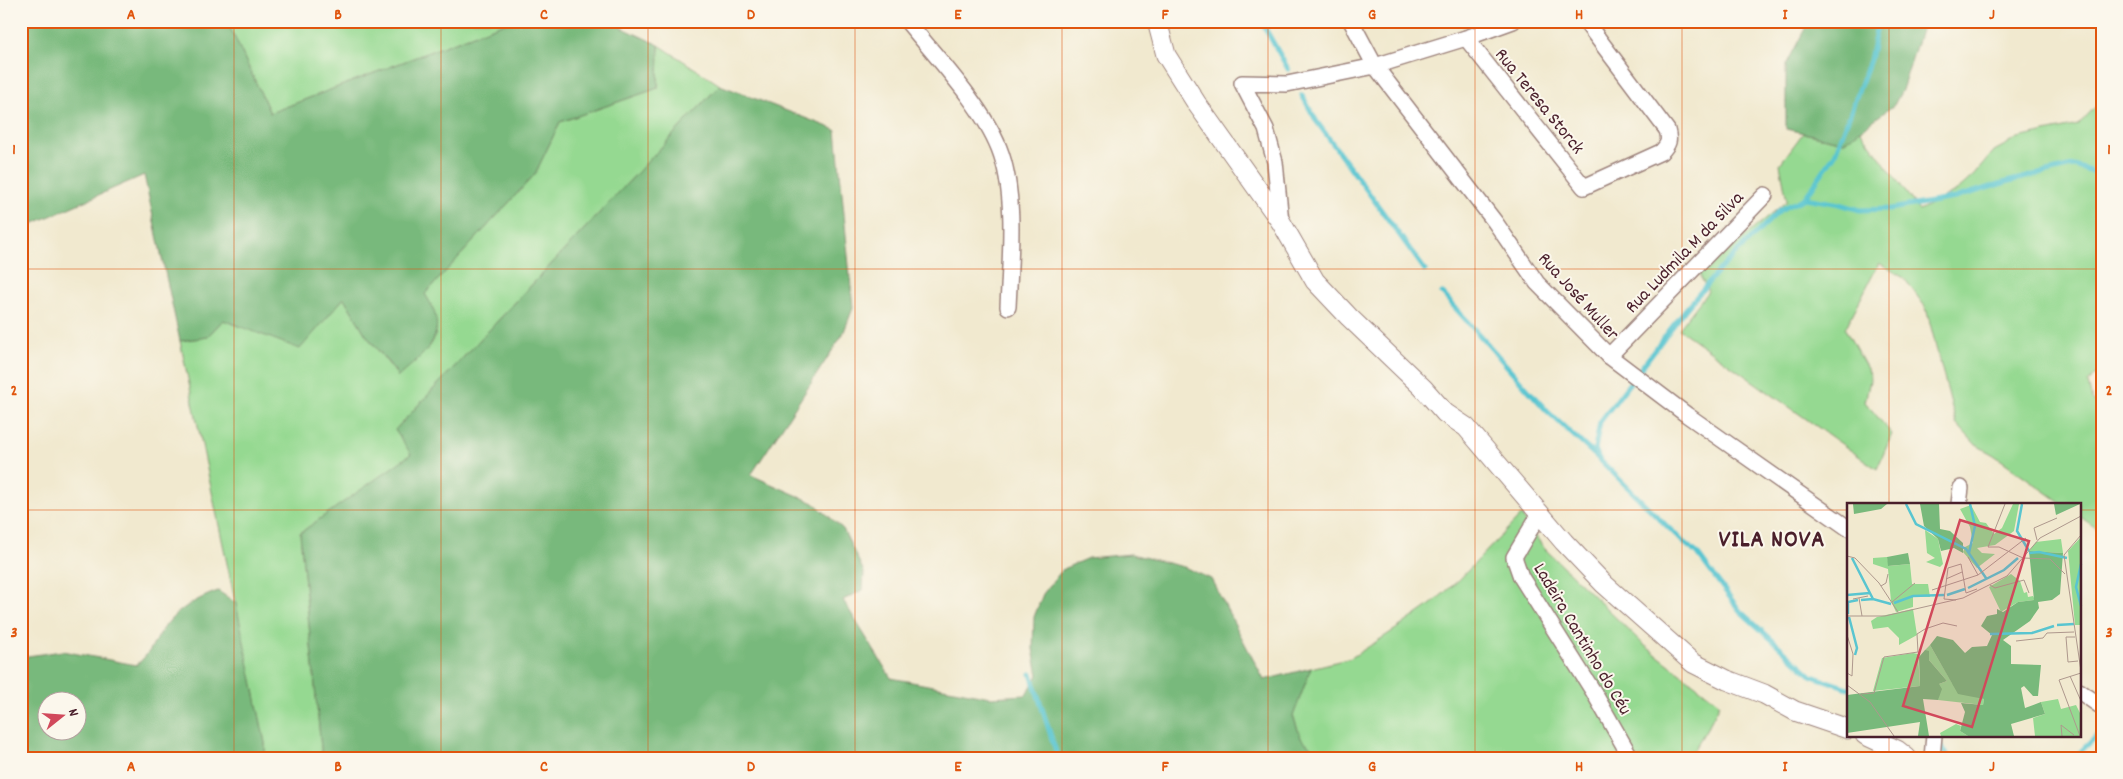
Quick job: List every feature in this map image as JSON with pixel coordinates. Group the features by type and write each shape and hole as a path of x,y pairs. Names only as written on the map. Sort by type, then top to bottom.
{"street":[{"path":"907,21 960,86 989,128 1000,149 1007,183 1011,225 1008,307"},
{"path":"1157,21 1166,55 1197,104 1281,222 1315,281 1445,412 1466,427 1564,542 1604,584 1693,663 1727,680 1764,694 1795,711 1847,729"},
{"name":"Rua José Muller","path":"1351,21 1375,66 1495,222 1537,283 1609,356 1687,415 1847,527"},
{"path":"1281,222 1275,162 1266,129 1242,83 1287,84 1375,66 1466,38 1513,21"},
{"name":"Rua Teresa Storck","path":"1466,38 1584,187 1662,152 1668,146 1669,139 1667,130 1585,21"},
{"name":"Rua Ludmila M da Silva","path":"1609,356 1765,195"},
{"path":"1959,503 1962,488"},
{"name":"Ladeira Cantinho do Céu","path":"1540,513 1514,557 1521,577 1594,691 1632,758"},
{"path":"2080,692 2102,707"},
{"path":"1867,736 1908,758"},
{"path":"1932,758 1934,736"}],"green space":[{"path":"21,21 227,21 270,113 510,21 608,21 659,45 658,88 560,122 535,174 425,294 434,311 436,332 428,348 398,377 366,335 344,298 300,349 223,320 207,337 180,341 144,175 21,229"},
{"path":"227,21 510,21 270,113"},
{"path":"1809,21 1924,21 1902,90 1894,105 1844,142 1786,129 1786,65"},
{"path":"659,45 720,85 395,430 412,454 300,533 322,758 265,758 265,743 180,341 207,337 223,320 300,348 344,298 366,335 398,376 427,349 433,341 436,332 436,322 425,294 535,174 560,122 658,88"},
{"path":"720,85 836,130 853,308 843,334 751,475 814,503 843,529 864,572 863,590 843,600 891,678 990,697 1026,695 1038,675 1033,649 1034,617 1043,594 1063,569 1088,558 1131,554 1184,567 1211,579 1264,680 1311,668 1293,716 1301,738 1323,758 322,758 300,533 411,454 395,430"},
{"path":"2102,100 2102,366 2088,383 2092,400 2102,409 2102,532 2080,517 2080,503 2062,503 1994,455 1976,445 1956,423 1926,308 1904,278 1879,263 1845,329 1871,376 1865,402 1892,434 1877,469 1679,329 1708,291 1699,274 1787,201 1780,164 1803,133 1844,142 1860,130 1919,210 1955,192 1974,175 1994,151 2018,138 2078,125"},
{"path":"1521,515 1544,548 1644,645 1720,704 1689,758 1323,758 1301,738 1293,716 1311,668 1351,658 1429,606 1459,580"},
{"path":"218,591 236,603 265,743 265,758 21,758 21,657 62,651 136,665 149,651 171,619 197,600"}],"waterway":[{"path":"1261,21 1288,69"},
{"path":"1805,198 1835,154 1870,60 1878,21"},
{"path":"1302,95 1317,122 1425,270"},
{"path":"1599,459 1595,449 1600,422 1685,310 1720,269 1780,210 1805,198 1840,204 1860,210 1890,209 1955,198 2006,182 2074,166 2102,175"},
{"path":"1442,293 1547,411 1599,459 1683,542 1697,553 1740,611 1812,676 1847,688"},
{"path":"1031,674 1058,758"},
{"path":"2074,758 2102,731"},
{"path":"1936,742 1950,758"}],"district":[{"name":"VILA NOVA","path":"1772,538"}]}
